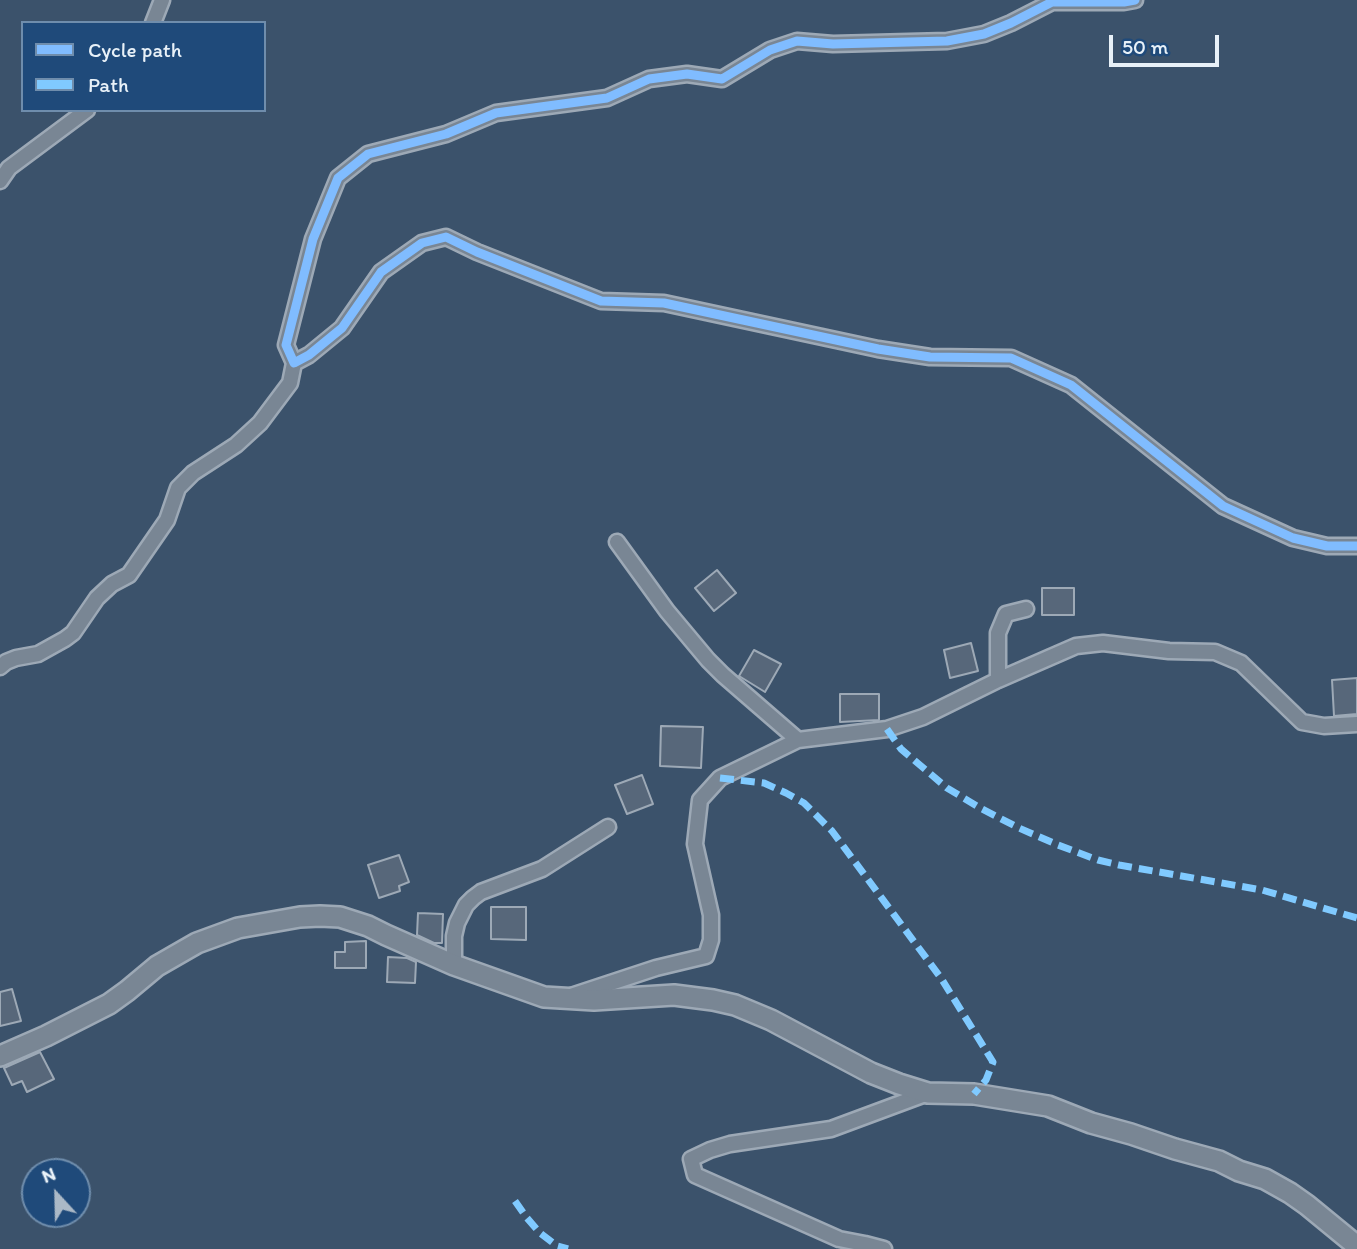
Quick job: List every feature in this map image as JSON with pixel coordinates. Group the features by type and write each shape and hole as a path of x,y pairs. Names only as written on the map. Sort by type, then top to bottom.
{"street":[{"path":"154,21 162,0"},
{"path":"0,667 16,658 38,654 73,633 97,598 112,584 129,575 167,520 178,488 193,473 236,445 260,424 290,383 294,363 286,345 313,239 338,178 368,154 446,134 496,113 607,98 649,79 687,74 722,79 770,50 797,41 833,44 947,41 984,34 1052,2 1135,0"},
{"path":"0,181 9,168 84,112"},
{"path":"294,363 309,355 342,328 382,272 422,243 446,237 601,301 664,303 878,349 930,357 1010,358 1071,384 1223,506 1293,538 1327,546 1357,546"},
{"path":"617,542 667,611 708,660 798,740"},
{"path":"998,680 998,633 1006,614 1026,609"},
{"path":"566,997 656,968 706,956 711,940 711,915 695,845 700,800 720,778 798,740 887,729 923,717 1076,646 1103,643 1169,651 1215,652 1241,663 1302,722 1324,726 1357,724"},
{"path":"454,965 457,923 466,905 473,898 481,892 542,869 608,827"},
{"path":"0,1056 46,1037 108,1004 157,966 197,943 238,929 300,918 340,917 368,926 454,965 544,997 594,1000 674,995 734,1005 771,1020 870,1073 928,1093 974,1094 1048,1106 1091,1123 1219,1161 1265,1179 1290,1193 1357,1246"},
{"path":"884,1249 839,1239 695,1175 691,1159 730,1144 831,1129 928,1093"}],"building":[{"path":"717,570 736,593 714,611 695,588"},
{"path":"1042,588 1074,588 1074,615 1042,615"},
{"path":"971,643 978,671 950,678 944,650"},
{"path":"754,650 781,664 765,692 739,676"},
{"path":"1357,678 1357,714 1334,716 1332,680"},
{"path":"840,694 879,694 879,720 840,722"},
{"path":"661,726 703,727 701,768 660,766"},
{"path":"642,775 653,804 627,814 615,785"},
{"path":"399,855 409,882 399,886 400,891 379,898 368,865"},
{"path":"491,907 526,907 526,940 491,939"},
{"path":"418,913 443,914 442,943 434,943 417,935"},
{"path":"366,941 366,968 335,968 335,952 345,952 345,942"},
{"path":"388,957 407,958 416,962 415,983 387,982"},
{"path":"12,989 21,1021 0,1026 0,992"},
{"path":"40,1052 54,1079 27,1092 22,1081 12,1085 4,1068"}],"marked path":[{"path":"887,729 901,749 947,788 982,809 1058,845 1098,860 1262,890 1357,918"},
{"path":"720,778 764,783 786,793 804,803 832,831 941,978 993,1062 986,1080 974,1094"},
{"path":"515,1201 540,1233 557,1246 568,1249"}],"cycle path":[{"path":"1135,0 1052,2 984,34 947,41 833,44 797,41 770,50 722,79 687,74 649,79 607,98 496,113 446,134 368,154 338,178 313,239 286,345 294,363 309,355 342,328 381,272 422,243 446,237 601,301 664,303 878,349 930,357 1011,358 1071,385 1223,506 1293,538 1327,546 1357,546"}]}
